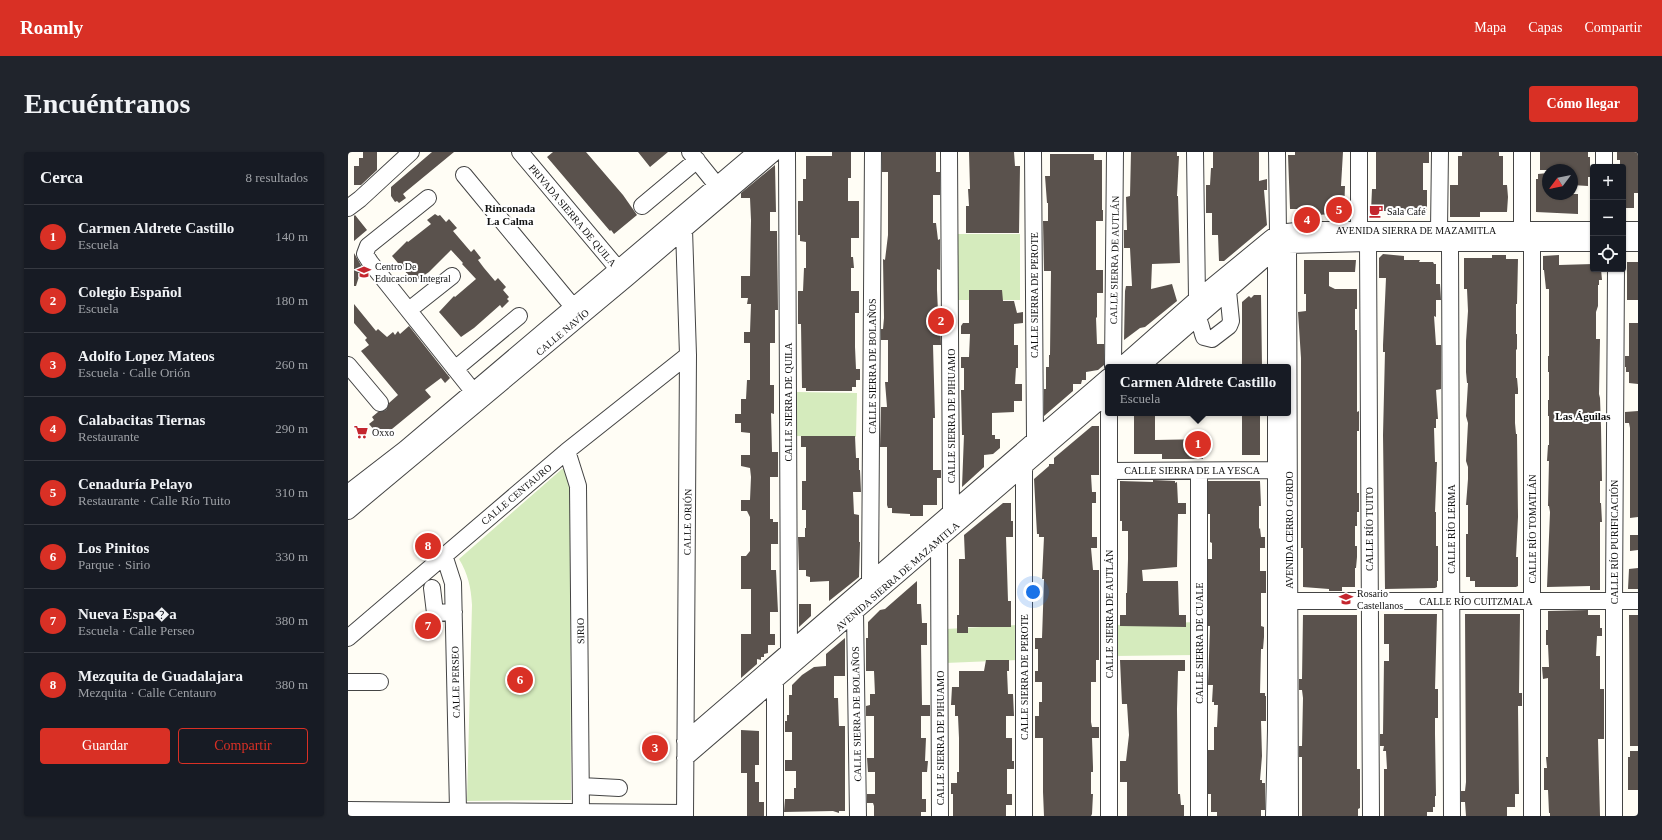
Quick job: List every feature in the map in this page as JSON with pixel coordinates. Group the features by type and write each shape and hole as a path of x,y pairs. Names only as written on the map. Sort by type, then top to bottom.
{"street":[{"path":"392,152 393,168"},
{"path":"348,208 360,199 411,152"},
{"name":"PRIVADA SIERRA DE QUILA","path":"520,152 622,273"},
{"name":"CALLE NAVÍO","path":"622,273 684,229 756,152"},
{"name":"CALLE NAVÍO","path":"348,511 477,396 622,273 721,190 775,152"},
{"name":"CALLE SIERRA DE QUILA","path":"787,152 789,651"},
{"name":"CALLE SIERRA DE BOLAÑOS","path":"870,581 873,152"},
{"name":"CALLE SIERRA DE PIHUAMO","path":"949,152 951,512"},
{"name":"CALLE SIERRA DE PEROTE","path":"1033,152 1035,438"},
{"name":"CALLE SIERRA DE AUTLÁN","path":"1113,364 1115,152"},
{"path":"1195,152 1197,299"},
{"name":"AVENIDA CERRO GORDO","path":"1277,152 1281,242 1280,364"},
{"name":"CALLE RÍO TUITO","path":"1359,152 1364,236 1370,601 1371,816"},
{"path":"1439,230 1440,152"},
{"name":"CALLE RÍO TOMATLÁN","path":"1522,152 1527,237 1532,601 1532,816"},
{"path":"1604,152 1604,164"},
{"path":"642,206 694,156 721,190"},
{"path":"464,175 576,312"},
{"path":"428,198 368,246 365,254 477,396"},
{"name":"CALLE ORIÓN","path":"684,229 688,355 685,815"},
{"name":"AVENIDA SIERRA DE MAZAMITLA","path":"1394,236 1439,230 1590,243"},
{"name":"AVENIDA SIERRA DE MAZAMITLA","path":"1281,242 1364,236 1394,236 1450,243 1590,230"},
{"path":"1626,230 1638,230"},
{"path":"1143,364 1197,318 1232,282 1281,242"},
{"name":"CALLE RÍO LERMA","path":"1450,243 1452,816"},
{"path":"1626,243 1638,243"},
{"name":"CALLE RÍO PURIFICACIÓN","path":"1614,816 1616,272"},
{"path":"409,310 452,276"},
{"path":"1123,364 1197,299 1232,282"},
{"path":"1197,318 1202,324 1202,332 1204,337 1212,339 1229,326 1231,321 1232,282"},
{"path":"455,369 519,316"},
{"name":"CALLE CENTAURO","path":"348,638 567,451 688,355"},
{"path":"348,365 380,403"},
{"name":"AVENIDA SIERRA DE MAZAMITLA","path":"685,741 789,651 855,612 939,540 999,479 1035,438 1105,380"},
{"name":"CALLE NAVÍO","path":"348,493 477,396"},
{"name":"AVENIDA SIERRA DE MAZAMITLA","path":"685,758 775,681 870,581 951,512 999,479 1024,467 1105,397"},
{"name":"CALLE SIERRA DE AUTLÁN","path":"1109,416 1109,816"},
{"name":"AVENIDA CERRO GORDO","path":"1276,416 1276,470 1283,730 1290,816"},
{"name":"AVENIDA CERRO GORDO","path":"1274,816 1283,730 1290,601 1282,416"},
{"name":"SIRIO","path":"567,451 578,486 581,812"},
{"name":"CALLE SIERRA DE PEROTE","path":"1024,467 1024,816"},
{"name":"CALLE SIERRA DE LA YESCA","path":"1109,470 1276,470"},
{"name":"CALLE SIERRA DE CUALE","path":"1199,471 1199,816"},
{"name":"CALLE SIERRA DE PIHUAMO","path":"939,540 940,816"},
{"name":"CALLE PERSEO","path":"444,555 453,583 458,810"},
{"path":"432,588 435,613 454,612"},
{"name":"CALLE RÍO CUITZMALA","path":"1290,601 1638,601"},
{"name":"CALLE SIERRA DE BOLAÑOS","path":"855,612 858,816"},
{"path":"775,681 775,816"},
{"path":"348,682 380,682"},
{"path":"581,786 619,788"},
{"path":"348,810 458,810 685,815"}],"green space":[{"path":"956,234 1020,234 1020,300 957,300"},
{"path":"797,392 857,393 856,437 796,436"},
{"path":"562,469 565,469 570,483 571,800 467,801 472,605 471,592 465,570 459,559"},
{"path":"1196,622 1196,655 1115,656 1116,625"},
{"path":"1017,625 1018,660 945,663 946,629"}],"building":[{"path":"363,152 377,152 377,170 361,185 354,185 354,166 359,166 359,158 363,158"},
{"path":"432,152 454,152 403,194 406,198 399,203 397,201 395,202 391,196 391,187"},
{"path":"553,152 586,152 623,195 637,215 614,234 611,230 610,231 547,157"},
{"path":"638,152 668,152 650,167"},
{"path":"832,152 851,152 851,178 848,178 848,201 859,201 859,238 851,238 851,257 853,257 854,268 851,268 851,291 859,291 859,313 855,313 855,347 856,369 860,369 860,380 856,380 856,387 852,387 852,391 806,391 806,388 802,388 801,324 798,324 798,291 803,291 804,268 806,268 806,242 800,241 800,235 798,235 798,201 803,201 803,179 806,179 806,156 832,156"},
{"path":"882,152 936,152 936,172 940,172 940,195 933,195 933,223 936,223 938,240 940,239 940,270 937,269 937,290 938,312 940,312 941,345 933,345 935,418 933,418 933,470 941,470 941,478 937,478 937,505 923,505 923,516 910,516 910,514 892,513 892,508 888,508 887,447 880,447 881,407 887,407 885,382 888,382 888,340 881,340 881,329 883,329 884,318 883,259 885,260 888,235 888,172 882,172"},
{"path":"969,152 1014,152 1015,166 1020,166 1019,233 966,233 966,206 969,206 968,189 970,189"},
{"path":"1131,152 1177,152 1177,156 1179,156 1177,196 1180,263 1152,264 1151,289 1172,284 1177,301 1145,327 1140,328 1124,340 1125,291 1126,286 1132,286 1130,248 1124,248 1124,230 1127,230 1126,197 1130,196"},
{"path":"1213,152 1259,152 1259,181 1267,179 1267,190 1264,190 1267,225 1224,261 1219,261 1218,235 1212,235 1212,213 1206,213 1206,185 1210,185 1211,168 1213,168"},
{"path":"1295,152 1343,152 1341,186 1345,186 1344,213 1318,215 1318,217 1303,217 1303,209 1290,209 1288,155 1295,155"},
{"path":"1376,152 1429,152 1429,163 1423,163 1423,190 1427,190 1427,211 1371,211 1372,189 1376,189"},
{"path":"1462,152 1499,152 1499,156 1503,156 1503,185 1507,185 1508,197 1507,212 1480,212 1480,217 1450,217 1450,185 1458,185 1458,156 1462,156"},
{"path":"1540,152 1588,152 1588,157 1590,157 1590,177 1588,177 1588,186 1578,185 1578,164 1542,164 1542,170 1540,170"},
{"path":"1617,152 1638,152 1638,193 1634,193 1634,208 1626,208 1626,164 1620,164 1620,160 1617,160"},
{"path":"1050,154 1094,154 1094,160 1102,160 1103,221 1096,221 1096,270 1103,270 1103,293 1097,293 1096,318 1097,344 1104,344 1104,365 1098,370 1086,372 1086,380 1082,380 1081,384 1073,384 1073,391 1044,416 1046,367 1049,367 1050,355 1051,271 1044,271 1043,221 1048,221 1045,176 1050,176"},
{"path":"775,165 776,212 770,212 770,231 777,231 778,310 775,310 775,343 770,343 770,385 774,385 774,414 771,413 772,452 778,452 778,477 770,477 770,519 773,519 773,522 778,522 778,544 771,544 771,570 776,570 778,612 770,612 770,634 775,634 775,645 768,645 768,653 764,654 764,657 761,657 761,660 757,659 757,664 741,678 741,634 751,634 751,589 741,589 741,556 746,556 750,551 750,517 747,511 741,511 741,500 750,500 751,477 750,468 741,466 741,455 750,455 750,433 741,432 741,423 735,423 735,414 741,414 741,399 746,399 747,380 750,380 750,343 744,343 744,332 750,332 751,304 747,304 748,298 741,298 741,276 750,276 751,220 750,198 741,198 741,193"},
{"path":"1538,174 1542,174 1542,200 1578,200 1578,214 1536,212 1536,179 1538,179"},
{"path":"435,214 438,216 440,215 446,222 449,219 457,228 453,231 471,252 474,249 481,258 478,260 484,268 495,281 498,278 506,287 503,290 509,297 507,299 509,301 502,308 500,305 474,328 461,337 439,312 454,296 455,297 476,279 462,264 463,263 451,250 429,272 414,282 392,256 407,241 408,242 431,224 427,220"},
{"path":"355,215 367,230 354,241 354,216"},
{"path":"354,253 362,267 356,286 354,286"},
{"path":"1383,254 1404,256 1404,260 1433,262 1436,264 1436,284 1440,284 1441,300 1436,300 1436,317 1434,316 1436,345 1441,345 1441,389 1436,390 1438,419 1436,419 1436,428 1434,428 1435,462 1437,462 1435,512 1436,546 1438,546 1438,581 1437,587 1435,588 1385,589 1383,435 1385,352 1383,352 1383,345 1386,278 1379,278 1379,258"},
{"path":"1492,255 1506,255 1506,259 1518,259 1516,304 1516,378 1518,394 1515,394 1518,517 1516,557 1518,557 1518,586 1516,587 1475,587 1475,581 1470,581 1470,577 1466,577 1468,505 1466,505 1468,467 1466,461 1468,423 1466,416 1468,383 1466,372 1466,341 1468,311 1467,289 1464,289 1464,258 1492,258"},
{"path":"1559,255 1559,265 1590,264 1590,272 1601,272 1602,280 1599,280 1598,285 1598,306 1596,312 1596,339 1600,339 1599,394 1602,481 1600,481 1600,503 1602,522 1600,522 1600,590 1590,590 1590,586 1547,587 1550,512 1548,506 1549,461 1547,461 1549,445 1549,289 1546,289 1543,270 1543,256"},
{"path":"1304,260 1356,260 1355,272 1329,272 1329,286 1335,289 1357,289 1355,330 1357,330 1357,412 1359,411 1359,431 1357,431 1357,493 1359,493 1359,512 1357,512 1357,526 1355,526 1355,546 1357,546 1357,557 1355,568 1355,587 1342,587 1342,591 1329,591 1329,589 1303,587 1303,548 1301,548 1301,358 1298,312 1306,311 1306,294 1304,294"},
{"path":"1627,262 1638,262 1638,300 1627,300"},
{"path":"969,290 1002,290 1003,301 1014,301 1017,313 1023,312 1023,323 1014,324 1014,345 1018,345 1018,368 1016,368 1015,384 1022,384 1022,401 1014,401 1014,412 992,413 992,435 995,435 995,439 1000,439 1000,448 993,454 984,455 984,467 962,487 964,435 962,435 961,390 964,390 964,368 961,368 961,357 969,357 970,334 961,334 961,326 963,323 969,323"},
{"path":"1254,295 1261,295 1262,364 1242,364 1242,302 1249,296 1251,298"},
{"path":"354,304 376,331 378,329 387,337 393,332 395,335 398,331 400,334 409,326 450,378 445,383 441,378 425,390 431,397 381,438 369,424 374,420 372,417 378,412 386,410 389,403 398,395 361,351 369,345 365,340 367,338 354,323"},
{"path":"1629,323 1638,323 1638,384 1629,383 1629,372 1626,372 1625,367 1625,356 1629,356"},
{"path":"1638,411 1638,517 1630,518 1630,428 1629,423 1625,423 1625,412"},
{"path":"1134,416 1155,416 1155,440 1208,439 1208,453 1203,453 1203,459 1162,459 1162,454 1134,454"},
{"path":"1242,416 1260,416 1260,455 1242,455"},
{"path":"1092,426 1099,426 1099,475 1091,475 1092,492 1096,492 1096,503 1092,503 1092,537 1097,537 1097,548 1091,548 1093,570 1099,570 1099,660 1096,660 1096,682 1091,682 1091,722 1092,727 1099,727 1099,738 1092,738 1092,814 1091,816 1044,816 1043,738 1035,738 1035,716 1039,716 1039,702 1042,702 1042,682 1035,682 1035,671 1038,671 1038,649 1035,649 1035,638 1042,638 1044,537 1039,537 1039,534 1037,534 1034,479 1049,466 1049,464 1054,464 1054,458"},
{"path":"801,436 855,436 856,458 859,458 861,492 853,492 854,514 859,515 859,577 829,601 829,581 810,582 810,577 806,576 806,570 799,570 798,537 805,537 806,528 806,510 802,510 802,481 806,481 806,447 801,447"},
{"path":"1153,480 1177,482 1178,503 1186,503 1186,514 1178,514 1177,567 1142,570 1143,581 1178,581 1179,615 1186,615 1186,627 1120,626 1120,615 1126,615 1128,531 1122,531 1122,521 1120,521 1120,481 1153,482"},
{"path":"1208,481 1260,481 1261,506 1259,506 1259,529 1260,528 1261,537 1265,537 1265,548 1260,548 1260,571 1266,571 1266,593 1261,593 1261,626 1264,627 1264,637 1263,649 1261,649 1260,693 1265,693 1266,696 1266,721 1261,721 1262,756 1260,780 1262,780 1262,783 1265,783 1265,810 1261,810 1261,816 1217,816 1217,812 1211,812 1211,794 1208,794 1208,750 1214,750 1214,727 1217,727 1218,705 1214,705 1214,702 1212,702 1213,685 1208,685 1210,626 1208,626 1208,559 1212,559 1212,543 1210,542 1210,514 1208,514"},
{"path":"1003,503 1011,503 1011,521 1013,521 1013,537 1006,537 1008,601 1011,601 1011,627 968,627 968,633 957,633 957,615 959,615 959,559 965,559 964,535"},
{"path":"1630,535 1638,535 1638,550 1630,551"},
{"path":"1638,568 1638,589 1628,589 1629,569"},
{"path":"917,581 917,604 921,604 922,623 927,623 927,645 921,645 922,705 930,705 930,716 921,716 921,738 926,738 925,761 928,761 927,772 922,772 922,799 926,799 926,812 921,812 921,816 874,816 873,803 867,803 867,794 875,794 875,772 868,772 867,758 874,758 874,716 866,716 866,706 870,705 870,694 875,694 874,671 866,671 866,638 868,638 868,622 880,610 885,609"},
{"path":"799,604 811,604 811,616 799,627"},
{"path":"1588,610 1588,615 1600,615 1600,628 1602,628 1602,636 1597,636 1596,656 1600,656 1600,689 1604,689 1604,739 1598,739 1600,816 1550,816 1548,790 1544,790 1544,768 1547,768 1546,757 1548,757 1548,678 1543,679 1542,667 1549,667 1548,645 1546,645 1548,611"},
{"path":"1384,614 1437,614 1435,689 1438,689 1438,718 1435,718 1436,796 1433,812 1427,812 1427,816 1384,816 1384,769 1387,769 1386,751 1383,751 1384,746 1380,746 1380,734 1383,734 1384,661 1389,661 1389,644 1384,644"},
{"path":"1465,614 1520,614 1519,693 1522,693 1522,706 1518,706 1519,794 1515,794 1515,807 1507,807 1507,816 1466,816 1465,802 1461,802 1461,791 1465,791 1466,782"},
{"path":"1303,615 1357,615 1357,769 1360,769 1360,808 1358,809 1358,816 1302,816 1302,757 1299,757 1299,746 1302,746 1303,698 1302,690 1299,690 1299,679 1302,679"},
{"path":"1629,615 1638,615 1638,746 1630,746"},
{"path":"845,638 845,676 834,676 834,698 838,698 839,726 845,726 845,811 839,811 839,813 833,811 784,812 785,799 794,799 794,788 796,788 796,771 785,771 785,760 792,760 792,732 785,732 785,721 787,721 787,715 789,715 789,695 792,695 792,685 802,675 814,667 826,666 826,654"},
{"path":"986,660 1009,660 1009,671 1007,671 1008,694 1013,694 1014,716 1006,716 1006,738 1012,738 1012,761 1014,761 1014,769 1007,769 1007,794 1012,794 1012,805 1006,805 1006,816 953,816 953,794 951,794 951,783 957,783 957,772 959,772 959,738 958,716 955,716 955,705 951,705 952,687 959,687 959,671 984,671"},
{"path":"1120,660 1185,660 1185,671 1178,671 1177,709 1178,794 1180,794 1181,805 1184,805 1184,816 1127,816 1127,782 1120,782 1120,761 1126,761 1129,735 1127,704 1122,704"},
{"path":"741,730 759,731 759,765 755,765 755,782 759,782 759,802 764,802 764,816 747,816 747,773 741,773"},
{"path":"1630,751 1638,751 1638,790 1628,790 1628,757 1630,757"}],"place":[{"name":"Cenaduría Pelayo","path":"1339,210"},
{"name":"Sala Café","path":"1376,211"},
{"name":"Calabacitas Tiernas","path":"1307,220"},
{"name":"Centro De Educacion Integral","path":"364,272"},
{"name":"Colegio Español","path":"941,321"},
{"name":"Oxxo","path":"361,432"},
{"name":"Carmen Aldrete Castillo","path":"1198,444"},
{"name":"Mezquita de Guadalajara","path":"428,546"},
{"name":"Rosario Castellanos","path":"1346,599"},
{"name":"Nueva Espa�a","path":"428,626"},
{"name":"Los Pinitos","path":"520,680"},
{"name":"Adolfo Lopez Mateos","path":"655,748"}],"district":[{"name":"Rinconada La Calma","path":"510,214"},
{"name":"Las Águilas","path":"1583,416"}]}
